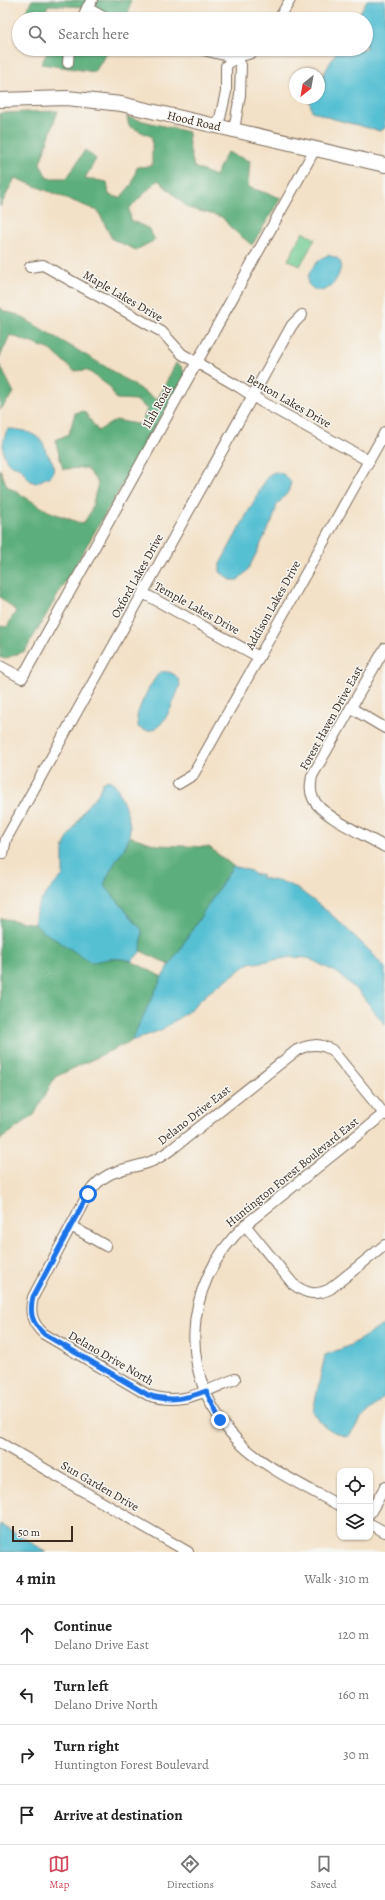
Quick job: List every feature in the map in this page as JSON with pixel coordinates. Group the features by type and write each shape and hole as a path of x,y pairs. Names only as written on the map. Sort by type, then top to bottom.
{"street":[{"path":"283,12 290,0"},
{"path":"90,4 99,12"},
{"path":"68,56 68,63"},
{"path":"231,56 246,56"},
{"path":"218,127 226,92 226,66 235,57"},
{"path":"234,130 240,95 241,65 235,57"},
{"path":"226,92 240,95"},
{"name":"Hood Road","path":"0,100 67,98 121,104 385,164"},
{"name":"Ilah Road","path":"0,666 22,678 314,149"},
{"name":"Maple Lakes Drive","path":"30,267 43,265 162,332 182,354 196,362"},
{"name":"Oxford Lakes Drive","path":"2,854 6,839 292,326 302,314"},
{"name":"Benton Lakes Drive","path":"196,362 369,461"},
{"name":"Addison Lakes Drive","path":"178,784 193,775 385,432"},
{"name":"Temple Lakes Drive","path":"143,593 259,657"},
{"name":"Forest Haven Drive East","path":"385,648 312,776 310,790 315,802 325,813 385,847"},
{"path":"351,708 385,728"},
{"name":"Delano Drive East","path":"33,1321 31,1313 33,1297 93,1186 108,1174 116,1170 152,1161 172,1149 297,1050 308,1045 316,1044 332,1050 385,1114"},
{"name":"Huntington Forest Boulevard East","path":"337,1504 264,1462 243,1446 220,1420 206,1391 194,1350 196,1309 206,1277 215,1260 229,1240 245,1225 385,1114"},
{"path":"245,1225 293,1284 301,1290 312,1294 322,1293 330,1289 385,1245"},
{"path":"71,1226 106,1246"},
{"name":"Delano Drive North","path":"33,1321 44,1334 148,1395 162,1399 185,1399 235,1379"},
{"name":"Sun Garden Drive","path":"0,1443 188,1552"},
{"path":"373,1508 385,1488"},
{"path":"373,1526 385,1532"}],"green space":[{"path":"32,0 131,0 128,12 84,12 84,7 48,5 46,12 26,12"},
{"path":"45,56 105,56 95,72 41,64"},
{"path":"58,111 40,163 47,178 67,178 85,150 96,159 85,178 107,182 109,195 120,198 132,184 137,167 152,166 152,137 129,126 127,117 188,132 189,146 194,167 215,176 227,152 250,161 248,187 281,198 252,245 231,228 222,217 188,208 158,180 129,209 131,220 149,229 155,240 136,250 112,239 98,211 15,178 0,207 0,113"},
{"path":"303,232 315,239 300,266 288,260"},
{"path":"0,307 4,311 18,315 106,367 157,400 176,363 181,366 186,376 25,651 4,659 0,657 0,626 7,627 16,611 0,597 0,469 7,486 48,511 83,524 91,511 98,483 86,468 63,469 55,440 69,434 75,413 84,411 98,431 116,420 141,425 147,409 136,400 116,399 110,387 87,370 74,371 51,350 10,335 0,357"},
{"path":"0,365 14,393 0,410"},
{"path":"129,836 157,845 209,847 233,866 170,965 141,951 142,930 104,885 109,870 126,846"},
{"path":"0,918 35,924 92,963 103,960 121,959 136,964 162,977 131,1041 55,1077 34,1115 0,1140"}],"water":[{"path":"367,0 385,0 385,128 380,131 330,118 312,111 310,104 325,104 325,72 334,56 373,56 373,12 360,12"},
{"path":"328,255 337,258 341,263 340,270 335,282 330,287 319,291 308,284 308,275 316,263"},
{"path":"8,429 27,432 40,439 53,463 54,468 52,475 36,483 29,479 20,468 10,464 7,461 3,452 3,442"},
{"path":"275,472 283,474 291,483 288,492 277,505 273,519 248,570 238,580 231,580 220,572 220,564 266,479 270,474"},
{"path":"160,672 173,674 178,678 180,685 170,710 160,725 153,729 146,730 138,727 138,712 146,693"},
{"path":"109,780 119,791 128,815 130,827 126,845 109,873 104,885 142,930 141,951 132,961 112,959 92,963 41,930 35,924 35,917 40,903 48,891 63,875 63,851 65,843 86,807 98,794 103,782"},
{"path":"233,866 251,871 255,875 262,874 262,878 286,883 301,891 332,915 369,950 385,968 385,1025 360,993 339,974 308,958 291,957 256,963 251,962 208,993 186,1013 161,1030 131,1041 162,977"},
{"path":"385,1324 385,1396 361,1419 348,1437 337,1433 323,1425 313,1411 325,1355 351,1345"},
{"path":"0,1524 47,1552 0,1552"}],"route":[{"path":"88,1194 33,1297 31,1304 33,1321 38,1329 44,1334 148,1395 162,1399 174,1400 185,1399 206,1391 220,1420"}]}
